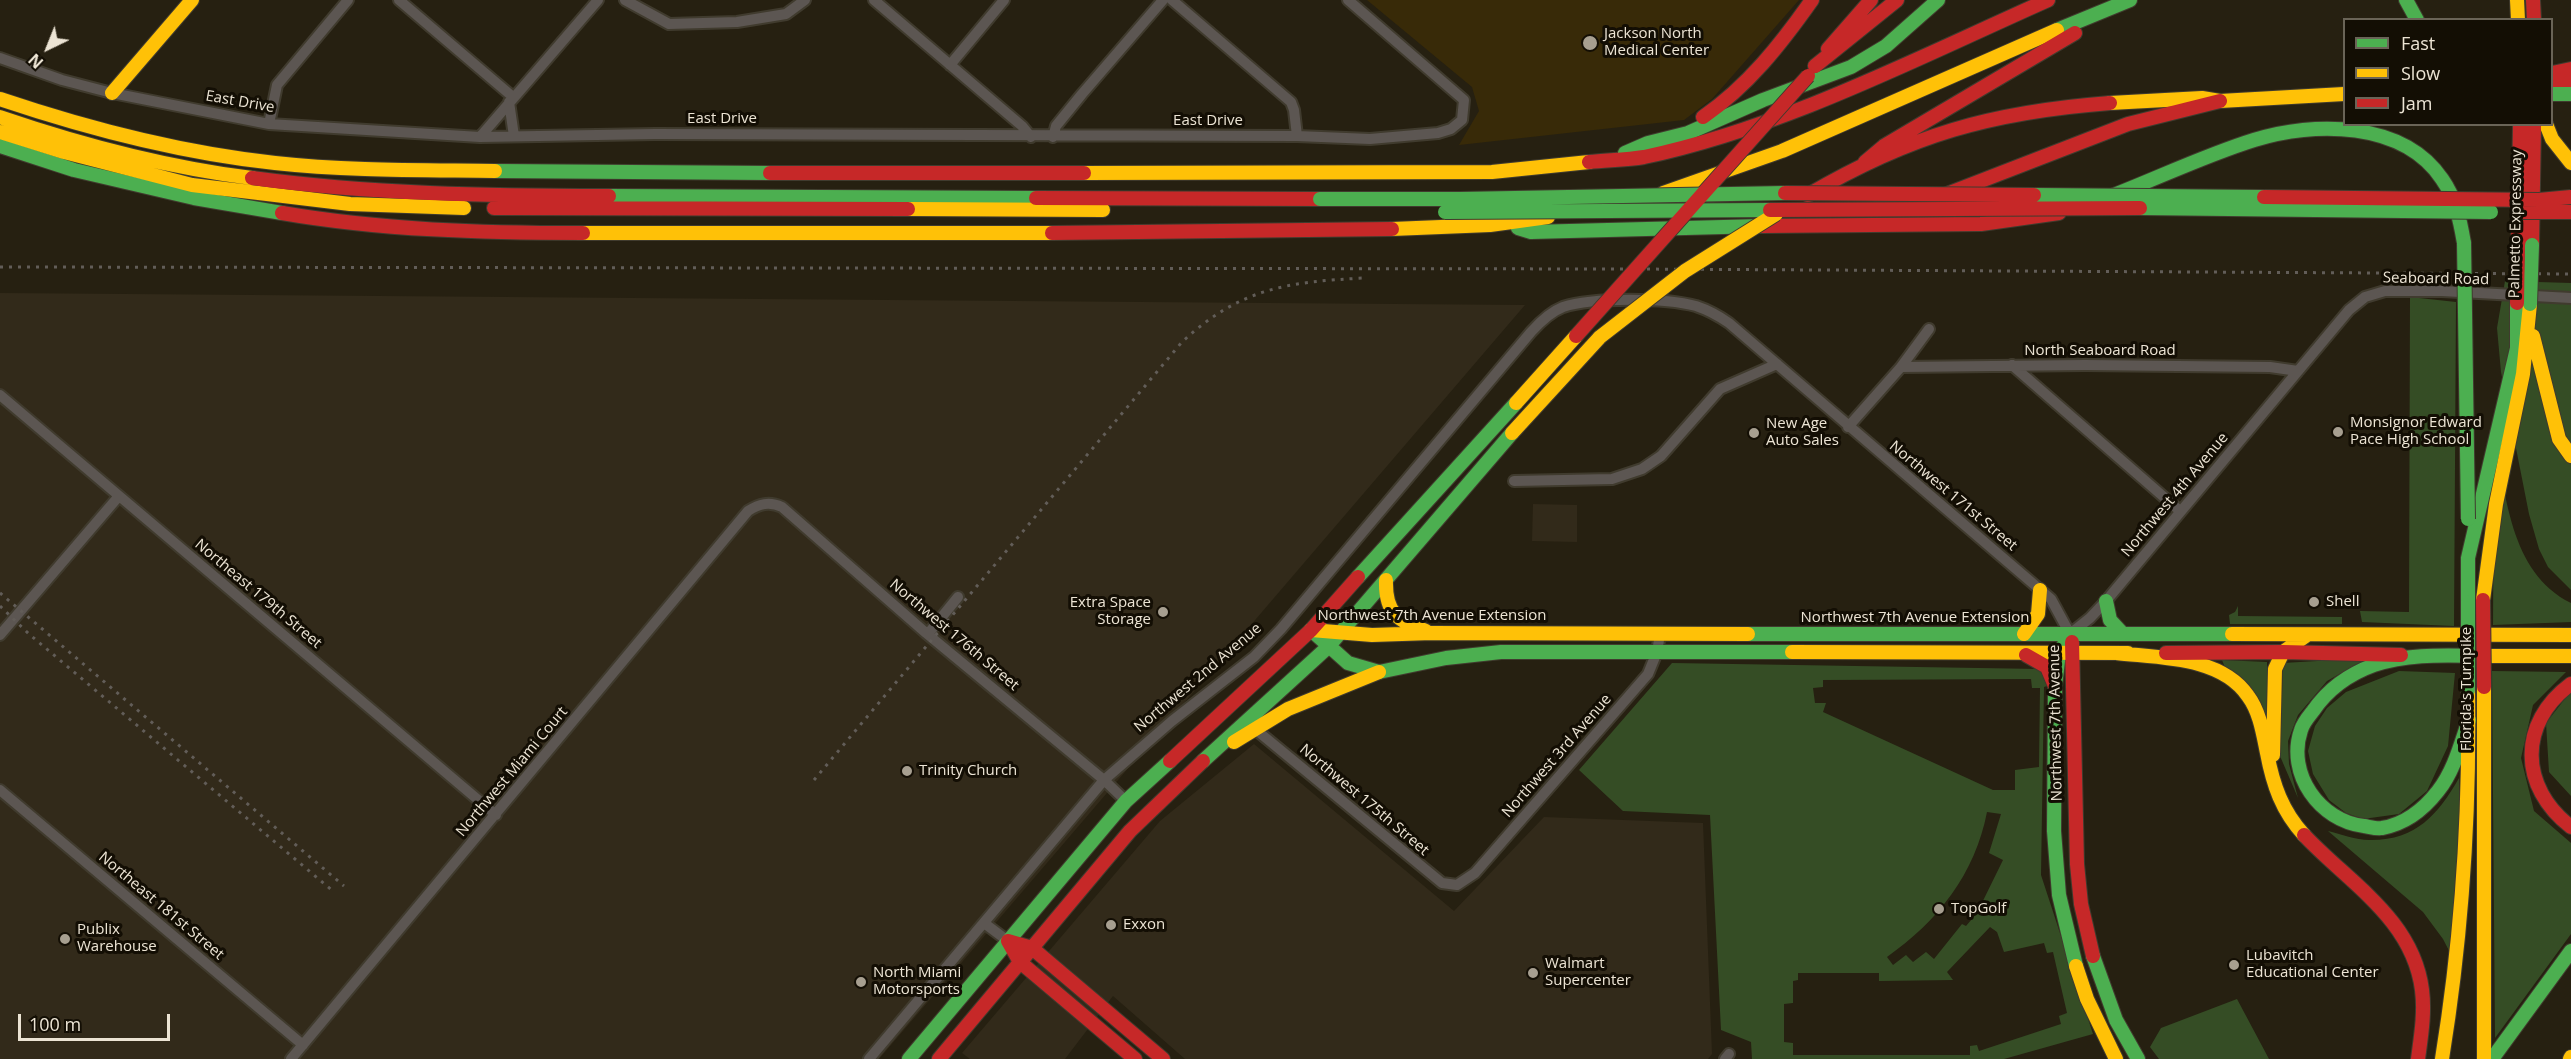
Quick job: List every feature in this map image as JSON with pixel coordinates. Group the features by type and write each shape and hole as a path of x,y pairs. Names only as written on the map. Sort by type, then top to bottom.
{"main road":[{"path":"112,93 192,0"},
{"path":"1676,134 1719,106 1744,84 1812,0"},
{"path":"909,1059 1126,801 1311,630 1576,336 1871,0"},
{"path":"1811,71 1897,0"},
{"path":"1605,161 1648,143 1676,134 1688,133 1763,100 1851,67 1905,31 1938,0"},
{"path":"0,99 72,123 190,150 275,163 357,169 706,173 1478,173 1659,154 1758,125 1857,86 2048,0"},
{"path":"0,146 74,170 194,198 315,219 429,229 556,233 1169,233 1346,231 1504,223 1608,207 1743,167 1826,134 2130,0"},
{"path":"2406,0 2417,18"},
{"path":"2517,0 2518,18"},
{"path":"2532,0 2534,18"},
{"path":"1865,162 1884,146 1959,100 2071,36 2096,14"},
{"path":"2553,73 2571,69"},
{"path":"2553,80 2571,80"},
{"path":"1826,226 1936,198 2128,124 2220,101 2343,94"},
{"path":"2553,94 2571,94"},
{"path":"939,1059 1130,831 1328,647 1524,419 1600,337 1652,293 1776,214 1865,162 1943,131 2019,113 2202,98 2220,101"},
{"path":"0,117 105,150 194,170 350,191 478,196 879,196 1577,212 2137,208 2571,212"},
{"name":"Palmetto Expressway","path":"2520,126 2525,244"},
{"name":"Palmetto Expressway","path":"2525,244 2534,126"},
{"path":"2547,126 2552,139 2571,163"},
{"path":"1504,223 1531,232 1624,228 1981,224 2044,216 2107,198 2254,140 2295,130 2338,129 2382,135 2421,158 2449,189 2457,208 2464,243 2468,558"},
{"path":"0,132 64,152 192,185 350,204 557,209 1320,205 1460,199 1786,193 2539,200 2571,197"},
{"path":"2524,304 2525,244"},
{"name":"Palmetto Expressway","path":"2524,304 2530,324"},
{"name":"Palmetto Expressway","path":"2469,720 2468,558 2517,348 2524,304"},
{"path":"2530,324 2559,439 2571,456"},
{"name":"Florida's Turnpike","path":"2484,1059 2483,600 2498,492 2514,429 2530,324"},
{"path":"1386,580 1386,600 1393,614 1407,625 1432,633"},
{"path":"2024,634 2033,625 2041,611 2040,590"},
{"path":"2106,601 2110,620 2123,634"},
{"name":"Northwest 7th Avenue Extension","path":"1311,630 1339,635 1432,633 2571,635"},
{"name":"Northwest 7th Avenue Extension","path":"1311,630 1348,663 1379,672 1446,658 1501,652 2283,652 2426,656"},
{"name":"Northwest 7th Avenue","path":"2070,634 2067,653 2055,686 2054,831 2059,895 2076,966 2087,999 2116,1059"},
{"path":"2272,778 2275,669 2283,652 2307,636"},
{"path":"2022,653 2047,667 2055,686"},
{"name":"Northwest 7th Avenue","path":"2067,653 2076,870 2085,937 2100,983 2117,1023 2138,1059"},
{"path":"2116,653 2197,663 2220,671 2240,686 2254,708 2272,778 2283,809 2300,832 2384,911 2409,941 2416,957 2423,991 2422,1032 2418,1059"},
{"path":"2469,720 2450,771 2438,792 2407,820 2387,827 2366,828 2344,824 2325,812 2310,795 2300,774 2297,750 2302,726 2316,704 2336,685 2358,672 2384,662 2426,656 2571,656"},
{"path":"1203,762 1296,706 1379,672"},
{"path":"2571,684 2559,692 2545,708 2534,728 2531,750 2535,777 2546,801 2564,822 2571,826"},
{"name":"Florida's Turnpike","path":"2442,1059 2449,1018 2464,873 2469,720"},
{"path":"1008,940 1032,948 1163,1059"},
{"path":"1008,940 1020,962 1135,1059"},
{"path":"2492,1059 2571,951"}],"street":[{"path":"269,124 277,85 348,0"},
{"path":"399,0 511,100 514,136"},
{"path":"625,0 669,24 737,22 786,15 805,0"},
{"path":"874,0 1031,136"},
{"path":"950,64 1004,0"},
{"path":"1053,137 1056,126 1162,0"},
{"path":"1172,0 1291,102 1297,136"},
{"name":"East Drive","path":"0,58 62,81 269,124 480,137 664,134 1297,136 1370,139 1438,133 1452,129 1462,120 1464,100 1348,0"},
{"path":"480,137 596,1"},
{"name":"Seaboard Road","path":"2298,371 2349,310 2365,297 2375,293 2442,291 2571,298"},
{"name":"Northwest 2nd Avenue","path":"869,1059 1104,780 1172,721 1254,657 1281,629 1543,319 1561,308 1582,302 1627,301"},
{"name":"Northwest 171st Street","path":"1627,301 1667,302 1696,306 1712,312 1729,323 2051,599 2070,634"},
{"path":"1848,427 1901,367 1929,329"},
{"path":"1514,481 1612,479 1642,469 1661,456 1720,389 1777,364"},
{"path":"2012,365 2180,512"},
{"name":"North Seaboard Road","path":"1901,367 2012,365 2270,367 2298,371"},
{"name":"Northwest 4th Avenue","path":"2070,634 2106,601 2298,371"},
{"name":"Northeast 179th Street","path":"0,395 496,815"},
{"path":"0,635 119,496"},
{"name":"Northwest 176th Street","path":"758,505 775,504 782,507 1126,801"},
{"name":"Northwest Miami Court","path":"291,1059 742,519 758,505"},
{"path":"928,634 958,597"},
{"name":"Northwest 3rd Avenue","path":"1457,885 1475,873 1648,674 1657,652 1660,634"},
{"name":"Northwest 175th Street","path":"1255,729 1442,884 1457,885"},
{"name":"Northeast 181st Street","path":"0,790 303,1045"},
{"path":"984,922 1008,940"}],"shaded area":[{"name":"Jackson North Medical Center","path":"1367,0 1799,0 1712,99 1684,120 1459,145 1479,111 1472,87"},
{"path":"0,293 1525,305 879,1059 0,1059"},
{"path":"1533,504 1577,505 1577,542 1532,541"},
{"path":"1254,744 1454,911 1544,817 1703,823 1712,1054 1708,1059 1185,1059 1113,996 1065,1059 970,1059 962,1053 1160,821"}],"green space":[{"path":"2505,281 2571,283 2571,590 2548,567 2539,549 2529,514 2501,372 2497,328"},
{"path":"2410,297 2456,302 2454,626 2362,622 2360,611 2409,612"},
{"path":"2494,433 2507,505 2514,529 2534,572 2550,589 2571,603 2571,622 2493,625"},
{"path":"2238,606 2238,616 2342,617 2342,624 2230,624 2229,615 2235,612"},
{"path":"2368,658 2327,681 2298,715 2288,741 2289,764 2298,798 2280,756 2283,663"},
{"path":"2222,660 2267,662 2268,731 2224,665"},
{"path":"1672,663 2040,669 2047,686 2044,687 2041,875 2093,1034 2004,1059 1752,1059 1751,1042 1721,1030 1710,815 1623,811 1579,770","holes":["2031,679 2032,688 2040,688 2039,767 2015,770 2015,790 1993,790 1823,712 1826,703 1815,703 1813,688 1823,687 1823,680","1987,812 2001,814 1989,853 2003,860 1977,913 1966,926 1962,924 1934,959 1926,952 1913,962 1906,955 1893,965 1887,957 1922,928 1952,894 1964,876 1981,835","1990,927 1997,932 2004,952 2044,943 2047,953 2053,952 2067,1013 2059,1016 2061,1024 1979,1051 1977,1045 1970,1046 1970,1055 1793,1055 1793,1043 1784,1042 1784,1004 1793,1003 1793,981 1798,980 1798,973 1879,973 1879,981 1953,980 1947,972"]},
{"path":"2399,671 2455,673 2448,746 2427,791 2399,814 2363,819 2346,813 2329,800 2313,774 2308,751 2315,726 2327,708 2346,692"},
{"path":"2492,671 2566,672 2533,705 2521,758 2534,811 2571,843 2571,934 2495,1038"},
{"path":"2571,691 2571,796 2549,772 2546,723"},
{"path":"2459,778 2460,972 2443,939 2423,912 2328,831 2364,840 2400,836 2412,831 2433,814"},
{"path":"2237,999 2269,1059 2159,1059 2150,1047 2161,1028"}],"railway":[{"path":"0,267 1635,269 2571,274"},
{"path":"814,780 1182,342 1224,310 1266,291 1311,282 1364,278"},
{"path":"0,593 344,886"},
{"path":"0,606 29,634 334,892"}],"traffic: fast":[{"path":"1625,153 1648,143 1688,133 1763,100 1851,67 1886,46 1938,0"},
{"path":"2057,30 2130,0"},
{"path":"2406,0 2416,18"},
{"path":"2553,94 2571,94"},
{"path":"2114,195 2254,140 2303,130 2356,131 2381,136 2405,146 2425,160 2442,179 2451,194 2464,243"},
{"path":"0,146 74,170 194,198 282,213"},
{"path":"495,171 770,173"},
{"path":"1320,199 1460,199 1785,193"},
{"path":"2034,195 2264,197"},
{"path":"609,196 1036,198"},
{"path":"2140,208 2491,212"},
{"path":"1445,212 1770,210"},
{"path":"1518,228 1531,232 1762,226"},
{"path":"2464,243 2468,519"},
{"path":"2530,304 2532,245"},
{"path":"2468,602 2468,558 2517,348 2517,303"},
{"path":"1358,577 1516,403"},
{"path":"1203,761 1328,647 1512,433"},
{"path":"2106,601 2110,620 2123,634"},
{"path":"2468,602 2468,690"},
{"path":"1311,630 1348,663 1379,672 1446,658 1501,652 1792,652"},
{"path":"1748,634 2232,634"},
{"path":"2070,634 2059,653 2055,686 2054,831 2059,895 2076,966"},
{"path":"2469,720 2453,766 2444,783 2427,804 2413,815 2390,826 2382,828 2364,826 2333,815 2310,793 2298,763 2302,727 2308,717 2332,689 2356,673 2374,665 2403,658 2492,656"},
{"path":"909,1059 1126,801 1170,761"},
{"path":"2492,1059 2571,951"},
{"path":"2093,956 2116,1020 2138,1059"}],"traffic: slow":[{"path":"112,93 192,0"},
{"path":"2517,0 2518,18"},
{"path":"1663,193 1782,151 2057,30"},
{"path":"2110,103 2202,98 2220,101 2343,94"},
{"path":"0,99 136,138 240,159 385,170 495,171"},
{"path":"0,117 124,154 187,168 252,178"},
{"path":"2547,126 2552,139 2571,163"},
{"path":"0,132 64,152 192,185 350,204 464,208"},
{"path":"1084,173 1492,172 1589,162"},
{"path":"908,209 1103,210"},
{"path":"1600,337 1685,271 1776,214"},
{"path":"1392,229 1490,225 1548,217"},
{"path":"583,233 1052,233"},
{"path":"2483,600 2496,504 2523,374 2530,304"},
{"path":"1516,403 1576,336"},
{"path":"2533,336 2559,439 2571,456"},
{"path":"1512,433 1600,337"},
{"path":"1386,580 1388,600 1395,614 1407,623 1426,631"},
{"path":"2024,634 2038,614 2040,590"},
{"path":"1311,630 1372,635 1432,633 1748,634"},
{"path":"2232,634 2571,635"},
{"path":"2273,755 2275,669 2283,652 2307,635"},
{"path":"1792,652 2128,653"},
{"path":"2116,653 2188,661 2222,673 2236,683 2252,702 2280,797 2290,817 2304,835"},
{"path":"2492,656 2571,656"},
{"path":"1234,742 1288,709 1379,672"},
{"path":"2484,687 2484,1059"},
{"path":"2442,1059 2460,921 2468,783 2468,690"},
{"path":"2076,966 2087,999 2116,1059"}],"traffic: jam":[{"path":"1703,117 1735,92 1763,63 1812,0"},
{"path":"1828,49 1871,0"},
{"path":"1815,66 1897,0"},
{"path":"1589,162 1644,157 1748,128 1850,89 2048,0"},
{"path":"2533,0 2534,18"},
{"path":"1865,162 1884,146 2075,33"},
{"path":"2553,73 2571,69"},
{"path":"1576,336 1808,76"},
{"path":"2553,80 2571,80"},
{"path":"1947,194 2128,124 2220,101"},
{"path":"1808,195 1882,157 1953,130 2027,113 2110,103"},
{"path":"2518,244 2520,126"},
{"path":"2532,245 2534,126"},
{"path":"770,173 1084,173"},
{"path":"252,178 341,188 430,193 609,196"},
{"path":"1785,193 2034,195"},
{"path":"2264,197 2539,200 2571,197"},
{"path":"1036,198 1320,199"},
{"path":"494,208 908,209"},
{"path":"1770,210 2140,208"},
{"path":"2522,212 2571,212"},
{"path":"282,213 394,227 583,233"},
{"path":"1762,226 1981,224 2059,213"},
{"path":"1052,233 1392,229"},
{"path":"2517,303 2518,244"},
{"path":"1170,761 1311,630 1358,577"},
{"path":"2483,600 2484,687"},
{"path":"2072,642 2077,864 2081,904 2093,956"},
{"path":"2166,653 2283,652 2401,655"},
{"path":"2026,655 2047,667 2055,686"},
{"path":"2571,684 2554,700 2541,717 2534,736 2532,755 2534,774 2542,793 2554,811 2571,827"},
{"path":"939,1059 1130,831 1203,761"},
{"path":"2304,835 2359,886 2393,922 2406,943 2416,965 2423,999 2418,1059"},
{"path":"1008,941 1032,948 1163,1059"},
{"path":"1008,941 1020,962 1135,1059"}],"place":[{"name":"Jackson North Medical Center","path":"1590,43"},
{"name":"Monsignor Edward Pace High School","path":"2338,432"},
{"name":"New Age Auto Sales","path":"1754,433"},
{"name":"Shell","path":"2314,602"},
{"name":"Extra Space Storage","path":"1163,612"},
{"name":"Trinity Church","path":"907,771"},
{"name":"TopGolf","path":"1939,909"},
{"name":"Exxon","path":"1111,925"},
{"name":"Publix Warehouse","path":"65,939"},
{"name":"Lubavitch Educational Center","path":"2234,965"},
{"name":"Walmart Supercenter","path":"1533,973"},
{"name":"North Miami Motorsports","path":"861,982"}]}
